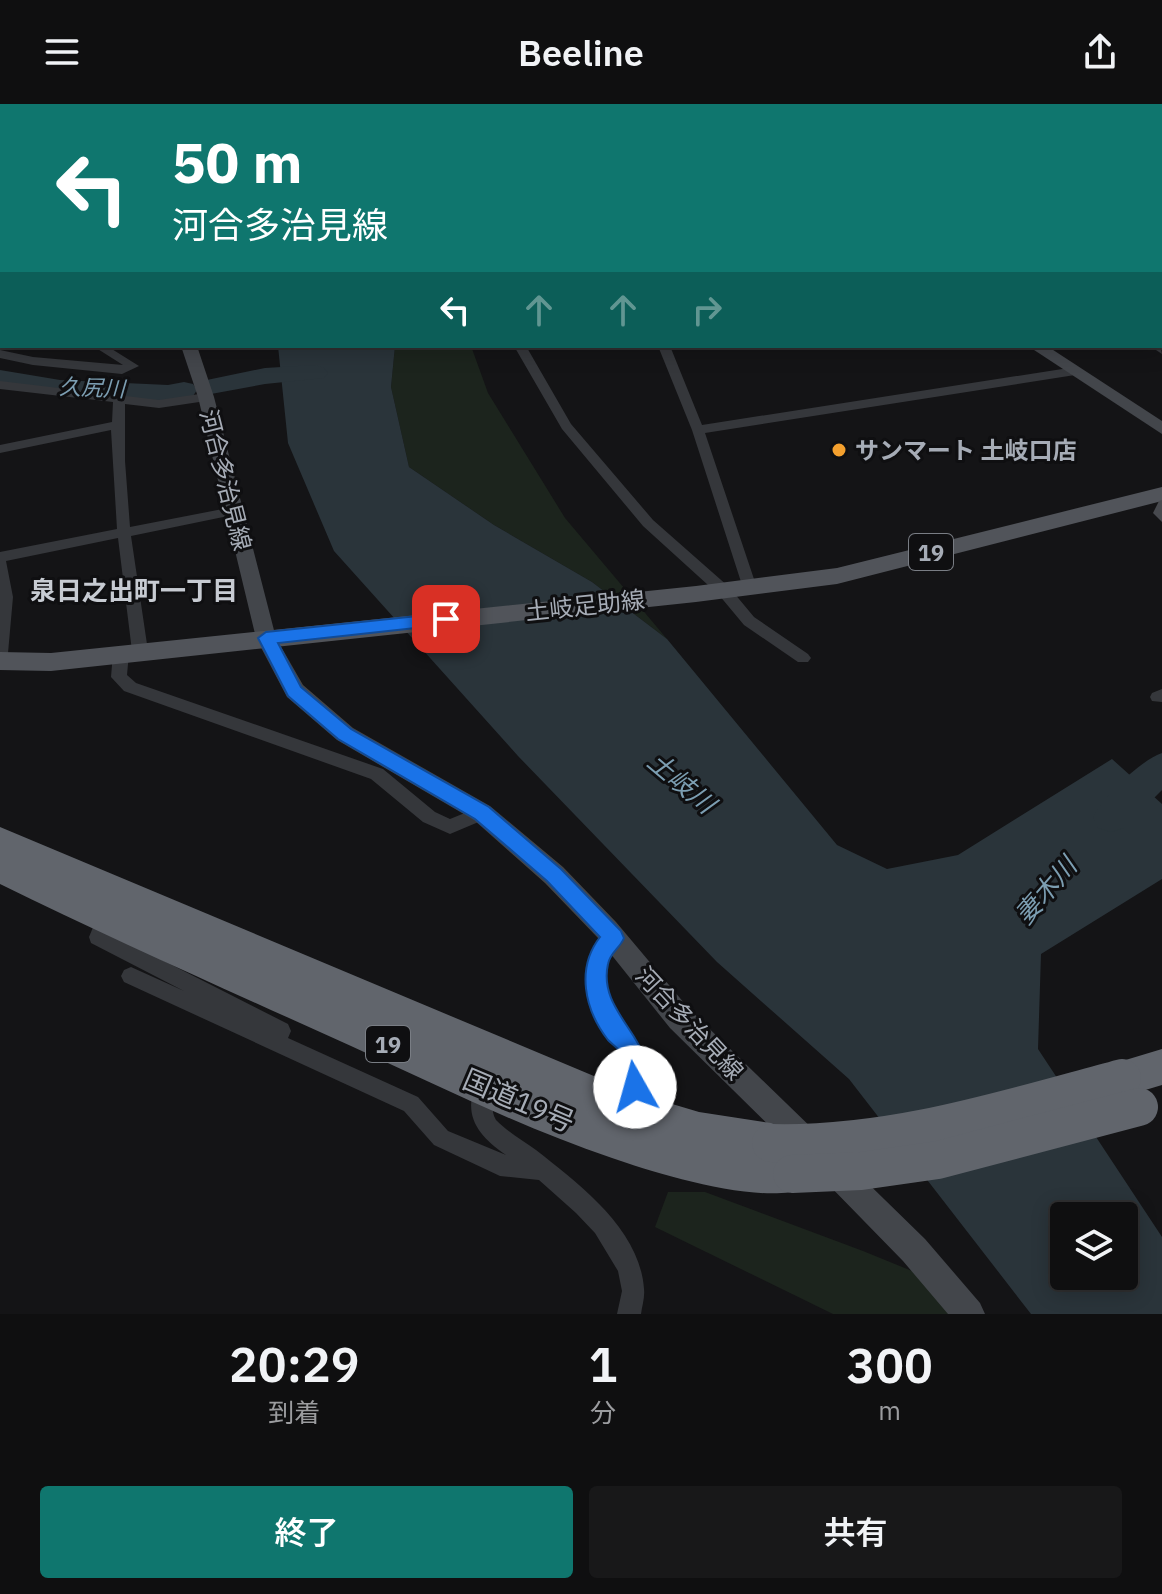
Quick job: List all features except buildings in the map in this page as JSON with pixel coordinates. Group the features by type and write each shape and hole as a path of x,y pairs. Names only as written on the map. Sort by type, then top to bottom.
{"highway":[{"name":"国道19号","path":"0,841 632,1111 781,1159 861,1171 938,1160 1141,1095 1162,1067"},
{"name":"国道19号","path":"0,868 106,919 484,1087 613,1139 734,1171 781,1159"}],"main road":[{"name":"河合多治見線","path":"190,348 206,397 266,638 295,691 345,734 482,813 554,875 613,938 680,1019 914,1250 969,1314"},
{"path":"1039,348 1162,429"},
{"name":"土岐足助線","path":"0,661 51,662 724,591 837,576 1162,494"}],"street":[{"path":"0,354 33,361 122,370 133,366 102,348"},
{"path":"521,348 566,426 648,523 724,591 749,621 803,658"},
{"path":"665,348 698,430 750,588"},
{"path":"698,430 1075,371"},
{"path":"0,385 159,404 206,397"},
{"path":"119,399 117,425 130,652 119,677 130,687 377,774 429,817 450,827 482,813"},
{"path":"0,449 117,425"},
{"path":"0,653 6,597 0,559 233,511"},
{"path":"106,919 98,937 281,1031 276,1043"},
{"path":"613,938 602,949 595,986 604,1013 630,1046 636,1063 632,1111"},
{"path":"131,976 411,1104 441,1138 500,1165 543,1170"},
{"path":"484,1087 480,1105 486,1126 543,1170 619,1244 632,1278 633,1303 629,1314"}],"shaded area":[{"path":"395,348 472,348 488,393 565,518 667,639 592,582 494,525 409,467 391,387"},
{"path":"668,1192 705,1192 863,1251 939,1282 981,1314 833,1314 655,1227"}],"water":[{"name":"土岐川","path":"278,348 395,348 391,387 409,467 494,525 592,582 667,639 837,845 887,869 958,855 1112,759 1162,804 1162,879 1041,954 1038,1049 1162,1237 1162,1314 1031,1314 849,1079 717,962 518,756 334,551 288,443"}],"waterway":[{"name":"久尻川","path":"211,386 265,376 315,373"},
{"name":"久尻川","path":"0,378 60,388 168,393 184,390"},
{"name":"妻木川","path":"1111,817 1162,767"}],"place":[{"name":"サンマート 土岐口店","path":"839,450"}],"district":[{"name":"泉日之出町一丁目","path":"134,590"}],"route":[{"path":"446,619 266,638 295,691 345,734 482,813 554,875 607,930 613,938 602,949 595,986 604,1013 630,1046 636,1063 635,1087"}]}
